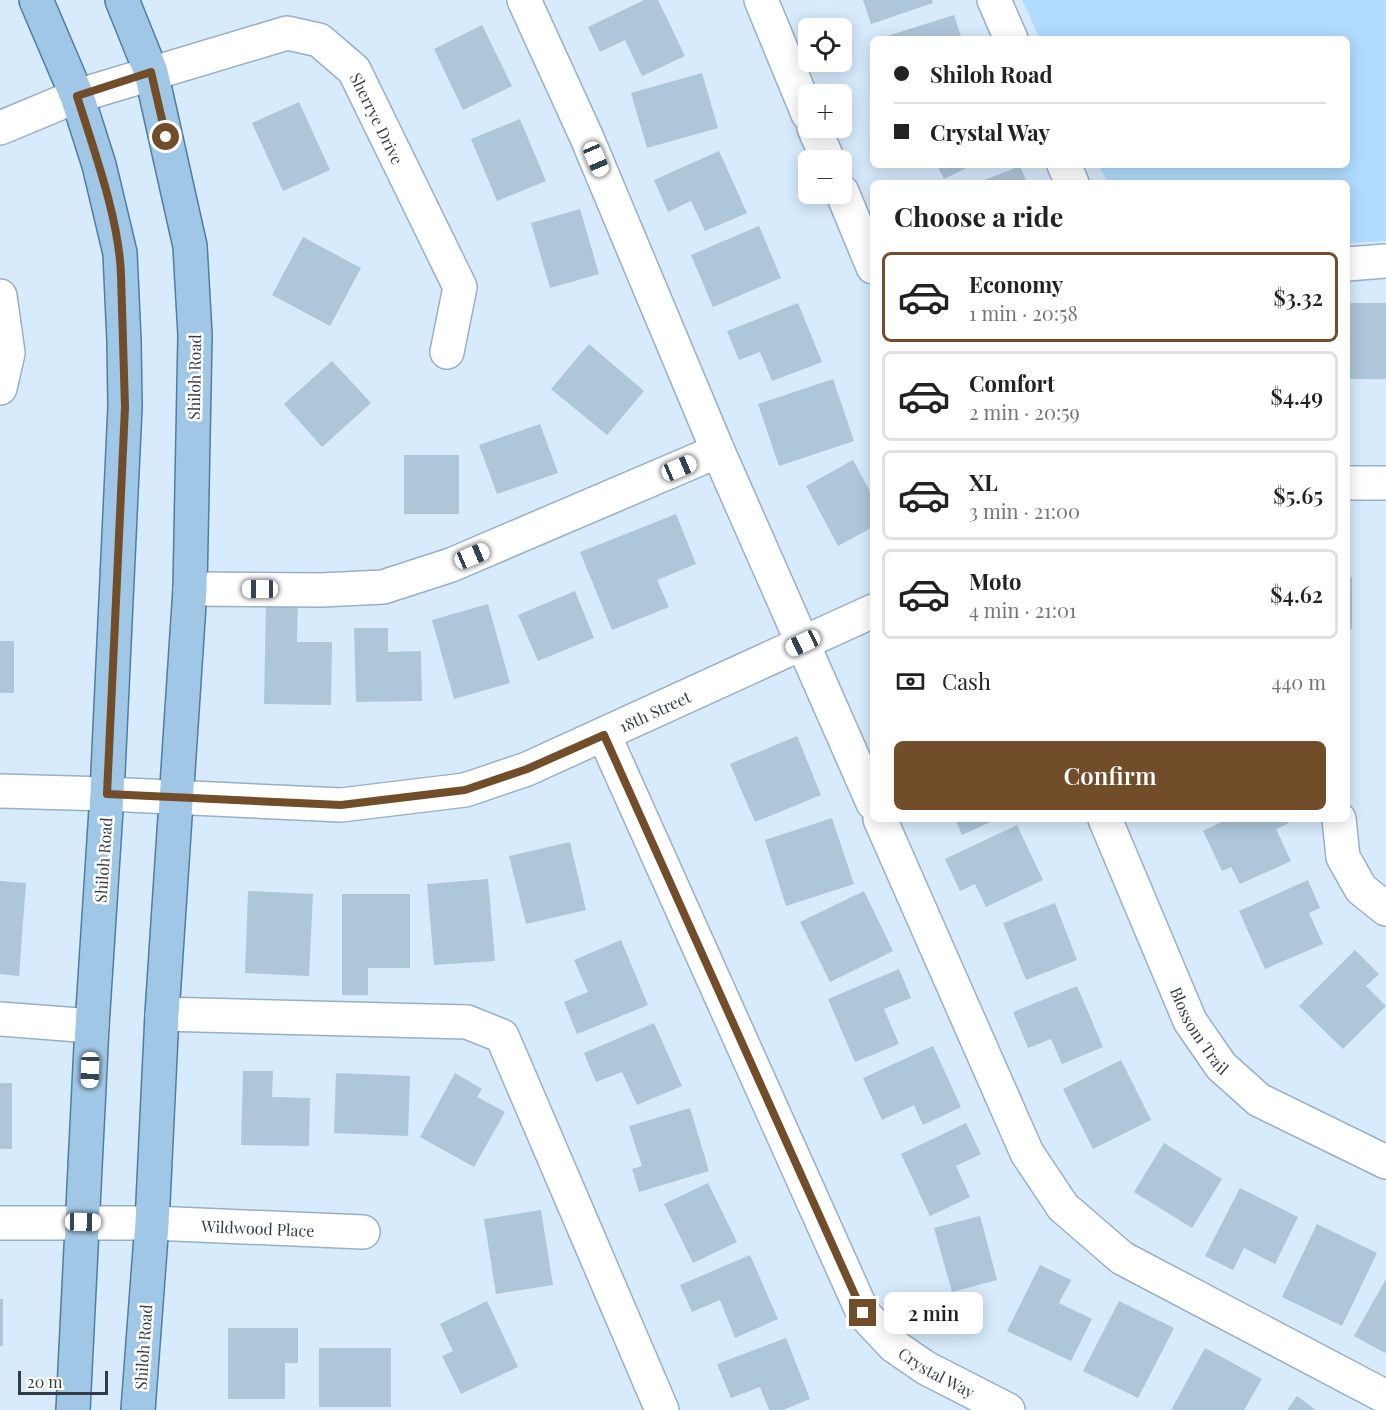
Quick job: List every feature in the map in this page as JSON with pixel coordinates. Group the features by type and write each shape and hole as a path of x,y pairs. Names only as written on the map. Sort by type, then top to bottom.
{"main road":[{"name":"Shiloh Road","path":"36,0 77,96 99,165 120,253 125,407 107,794 92,1026 73,1410"},
{"name":"Shiloh Road","path":"122,0 151,72 190,246 195,335 190,589 175,797 152,1223 138,1410"}],"street":[{"path":"524,0 587,138 718,451 870,796"},
{"path":"760,0 798,90"},
{"path":"994,0 1010,36"},
{"name":"Sherrye Drive","path":"0,128 77,96 287,33 319,40 354,70 460,287 447,352"},
{"path":"847,204 870,260"},
{"path":"1350,264 1386,261"},
{"path":"0,296 8,353 0,388"},
{"path":"190,589 321,590 383,586 451,565 718,451"},
{"path":"1350,483 1386,483"},
{"name":"18th Street","path":"0,791 341,805 465,790 527,769 870,612"},
{"name":"Crystal Way","path":"604,735 863,1313 894,1346 926,1368 1008,1410"},
{"path":"881,822 1027,1153 1063,1207 1122,1258 1386,1397"},
{"name":"Blossom Trail","path":"1106,822 1190,1022 1221,1066 1259,1100 1386,1162"},
{"path":"1339,822 1343,857 1360,889 1386,909"},
{"path":"162,1014 467,1022 502,1036 662,1410"},
{"path":"0,1019 92,1026"},
{"name":"Wildwood Place","path":"0,1223 152,1223 363,1232"}],"shaded area":[{"path":"1022,0 1386,0 1386,241 1350,243 1350,180 1106,180 1100,168 1350,168 1350,36 1039,36"}],"building":[{"path":"644,0 658,0 685,56 642,76 625,40 600,52 588,27"},
{"path":"863,0 932,0 933,3 871,24"},
{"path":"954,15 961,36 887,36"},
{"path":"482,25 512,86 463,110 434,49"},
{"path":"702,73 718,128 647,148 631,93"},
{"path":"299,102 330,170 283,191 252,123"},
{"path":"520,119 546,181 497,201 471,139"},
{"path":"719,151 747,213 705,231 691,201 668,212 654,180"},
{"path":"938,168 966,168 944,179"},
{"path":"1015,168 1021,168 1026,180 985,180"},
{"path":"580,209 599,274 550,288 531,223"},
{"path":"759,226 781,278 713,307 691,255"},
{"path":"303,237 361,268 330,326 272,295"},
{"path":"798,303 822,362 772,381 760,352 739,360 727,331"},
{"path":"1350,303 1386,303 1386,379 1350,379"},
{"path":"589,344 644,391 607,435 551,389"},
{"path":"332,361 371,403 322,447 284,404"},
{"path":"833,379 854,441 779,466 758,404"},
{"path":"540,424 558,473 497,494 479,445"},
{"path":"404,455 459,455 459,514 404,514"},
{"path":"853,460 870,491 870,529 838,546 806,486"},
{"path":"676,514 696,564 657,580 669,607 612,630 580,552"},
{"path":"1350,577 1352,577 1352,629 1350,629"},
{"path":"575,591 594,638 538,661 518,615"},
{"path":"266,599 298,599 297,642 332,642 331,705 264,704"},
{"path":"488,604 510,683 454,699 432,620"},
{"path":"354,628 388,628 388,652 421,651 422,701 356,702"},
{"path":"0,641 14,641 14,693 0,693"},
{"path":"797,736 821,795 755,822 730,764"},
{"path":"832,818 854,884 786,906 765,840"},
{"path":"956,822 990,822 962,835"},
{"path":"1222,822 1288,822 1276,829 1291,861 1240,884 1231,867 1222,871 1203,831"},
{"path":"1017,825 1043,880 986,907 975,884 960,891 945,859"},
{"path":"570,842 586,910 526,924 509,856"},
{"path":"488,879 495,961 434,965 427,884"},
{"path":"1308,880 1320,908 1309,913 1323,944 1265,969 1239,911"},
{"path":"0,881 26,883 19,976 0,974"},
{"path":"248,891 313,894 309,976 245,973"},
{"path":"864,891 893,951 830,982 800,922"},
{"path":"342,894 410,894 410,968 368,968 368,995 342,995"},
{"path":"1055,903 1077,960 1026,980 1003,923"},
{"path":"621,940 648,1005 577,1034 564,1002 588,992 574,960"},
{"path":"1355,950 1379,974 1366,986 1386,1006 1343,1049 1299,1006"},
{"path":"899,969 911,998 884,1009 899,1044 855,1062 828,999"},
{"path":"1077,986 1103,1047 1062,1064 1051,1039 1028,1048 1013,1012"},
{"path":"654,1023 682,1086 637,1105 622,1072 596,1082 584,1053"},
{"path":"933,1046 961,1107 923,1125 914,1105 882,1120 863,1078"},
{"path":"1121,1060 1151,1120 1093,1149 1063,1089"},
{"path":"243,1071 273,1071 272,1097 310,1098 309,1146 241,1145"},
{"path":"336,1073 410,1076 408,1136 334,1133"},
{"path":"455,1073 482,1089 477,1097 505,1112 474,1167 420,1137"},
{"path":"0,1083 12,1083 12,1149 0,1149"},
{"path":"690,1108 709,1171 639,1192 632,1169 642,1166 629,1126"},
{"path":"966,1123 981,1154 956,1166 970,1197 930,1216 901,1154"},
{"path":"1164,1143 1222,1179 1192,1228 1134,1192"},
{"path":"708,1183 737,1242 693,1263 664,1204"},
{"path":"1240,1188 1298,1217 1275,1264 1244,1248 1233,1270 1205,1256"},
{"path":"541,1210 553,1285 496,1294 484,1219"},
{"path":"980,1216 997,1280 952,1292 934,1228"},
{"path":"1317,1224 1377,1253 1342,1326 1282,1297"},
{"path":"750,1255 778,1319 735,1338 720,1300 692,1312 680,1285"},
{"path":"1040,1265 1071,1280 1059,1303 1092,1319 1071,1361 1007,1331"},
{"path":"1386,1279 1386,1352 1385,1353 1354,1336"},
{"path":"0,1299 3,1299 3,1346 0,1346"},
{"path":"487,1301 518,1367 461,1394 442,1356 453,1351 440,1324"},
{"path":"1119,1301 1174,1328 1138,1398 1083,1371"},
{"path":"228,1328 298,1328 298,1363 285,1363 285,1399 228,1399"},
{"path":"786,1338 810,1399 783,1410 769,1410 760,1387 731,1398 717,1364"},
{"path":"319,1348 391,1348 391,1407 319,1407"},
{"path":"1205,1348 1262,1379 1244,1410 1171,1410"},
{"path":"1297,1396 1316,1410 1287,1410"}],"route":[{"path":"166,137 151,72 77,96 99,165 120,253 124,341 125,407 107,794 341,805 465,790 527,769 604,735 863,1313"}]}
